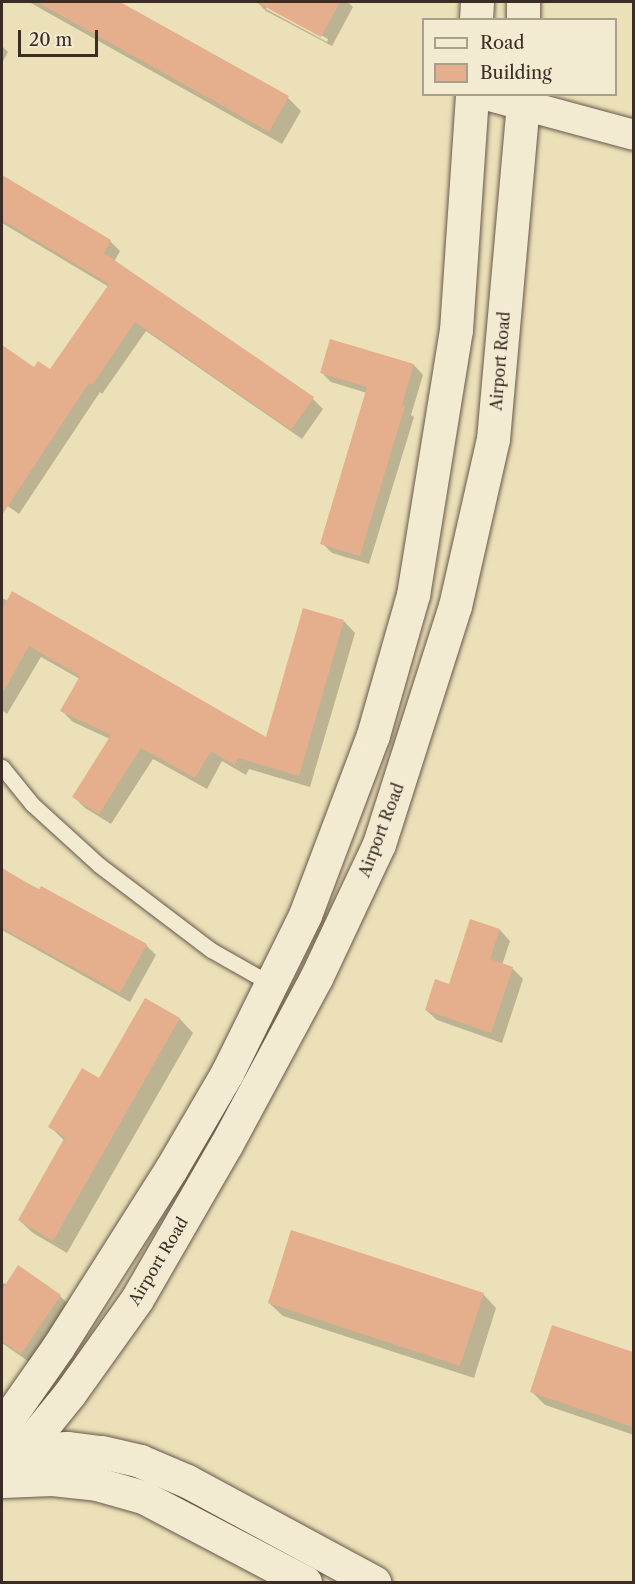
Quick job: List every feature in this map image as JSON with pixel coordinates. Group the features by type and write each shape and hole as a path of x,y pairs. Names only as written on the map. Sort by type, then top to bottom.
{"main road":[{"path":"476,18 477,2"},
{"path":"523,2 523,18"},
{"name":"Airport Road","path":"2,1479 9,1443 58,1347 171,1169 227,1073 305,915 369,746 413,595 456,330 472,96"},
{"name":"Airport Road","path":"9,1443 70,1393 137,1299 226,1145 316,978 379,844 455,606 493,439 524,99"},
{"path":"413,595 455,606"},
{"path":"9,1443 102,1452 140,1461 187,1481 374,1582"},
{"path":"2,1479 52,1479 97,1484 143,1497 305,1582"}],"street":[{"path":"499,96 524,99 633,135"}],"lane":[{"path":"2,767 32,804 99,865 211,950 271,984"}],"building":[{"path":"37,2 120,2 289,96 269,132"},
{"path":"256,2 340,2 321,37"},
{"path":"2,175 111,240 104,253 314,397 291,430 135,322 92,385 89,383 2,515 2,345 34,367 38,361 50,369 109,284 2,220"},
{"path":"330,339 414,364 402,405 405,406 360,556 320,544 367,387 320,373"},
{"path":"12,591 266,737 303,608 344,620 299,776 238,758 234,765 211,751 195,778 141,748 99,814 72,797 111,735 60,711 80,676 29,646 2,694 2,610"},
{"path":"2,868 39,890 41,886 147,944 120,993 2,928"},
{"path":"470,919 500,929 490,959 513,967 491,1033 425,1010 435,979 449,984"},
{"path":"145,998 180,1018 53,1241 18,1220 65,1137 48,1127 82,1068 99,1078"},
{"path":"291,1230 484,1293 460,1366 268,1303"},
{"path":"18,1265 61,1295 21,1354 2,1341 2,1290"},
{"path":"552,1325 633,1352 633,1427 530,1392"}]}
